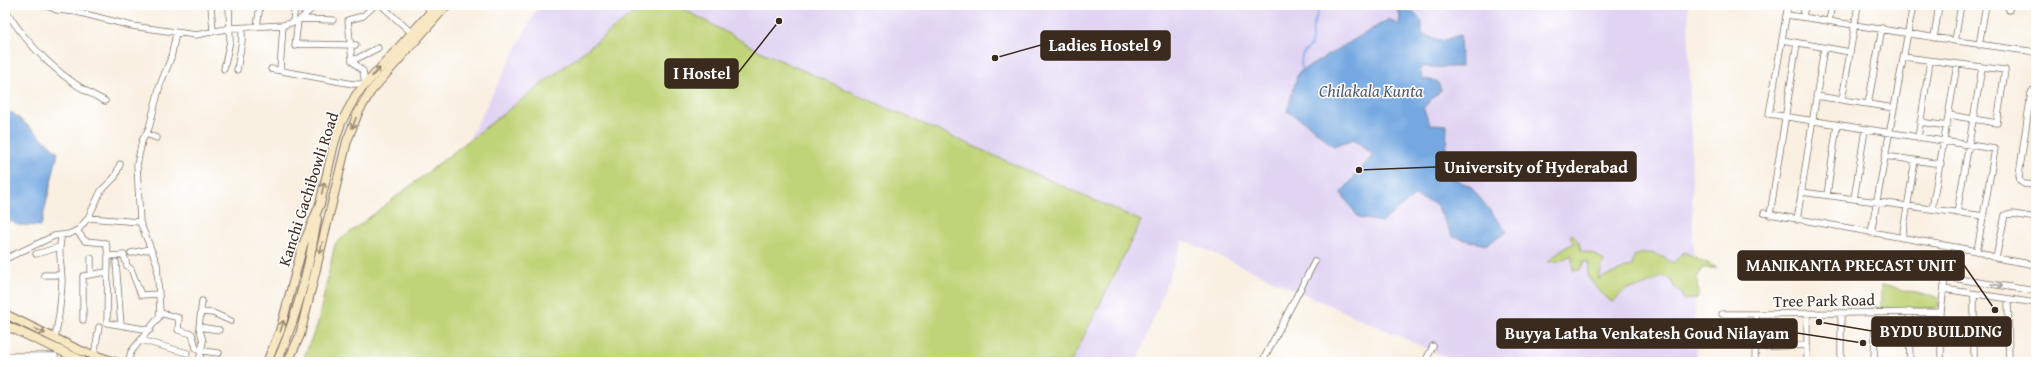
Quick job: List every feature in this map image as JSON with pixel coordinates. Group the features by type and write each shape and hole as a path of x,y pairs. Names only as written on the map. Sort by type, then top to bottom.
{"main road":[{"name":"Kanchi Gachibowli Road","path":"267,362 280,331 303,245 320,204 338,129 356,95 365,84 447,5"},
{"name":"Kanchi Gachibowli Road","path":"288,362 300,335 347,141 358,113 371,91 415,36 431,7"},
{"path":"277,362 289,333 300,296 312,251 320,204"},
{"path":"5,314 55,338 94,355 115,362"},
{"path":"5,325 54,355 88,362"}],"street":[{"path":"45,5 57,10 77,12 132,26 196,35 231,28 284,25 297,21 333,20"},
{"path":"211,5 213,31"},
{"path":"224,69 231,28 229,5"},
{"path":"257,27 260,5"},
{"path":"295,5 297,21 295,45 353,45"},
{"path":"297,21 316,5"},
{"path":"352,61 353,45 348,20 363,16 375,5"},
{"path":"381,5 415,36"},
{"path":"1788,5 1770,114 1945,143 1995,149 1977,251"},
{"path":"1803,17 1804,5"},
{"path":"1830,21 1832,5"},
{"path":"1842,100 1858,5"},
{"path":"1871,233 1913,7 1896,5"},
{"path":"1934,38 1939,5"},
{"path":"1955,41 1961,5"},
{"path":"1978,45 1986,5"},
{"path":"5,8 31,44 63,75 74,85 105,101"},
{"path":"1786,15 1882,28 1934,38 2036,53"},
{"path":"280,70 284,25"},
{"path":"237,70 242,41 242,28"},
{"path":"1868,104 1882,28"},
{"path":"128,362 131,352 150,330 160,313 157,264 140,222 137,165 142,141 146,134 156,103 160,85 171,58 176,33"},
{"path":"1782,40 1850,52"},
{"path":"1797,43 1786,117 1767,214 1977,251 1996,258 2036,265"},
{"path":"352,61 378,48"},
{"path":"1797,220 1824,48"},
{"path":"2029,51 2036,48"},
{"path":"1904,57 2005,70 1997,123 1949,115"},
{"path":"271,69 353,84 365,84 363,71 352,61"},
{"path":"1918,138 1930,61"},
{"path":"1932,209 1945,143 1957,65"},
{"path":"1957,213 1982,68"},
{"path":"2036,89 2033,90 2031,94 2019,175 2020,181 2024,184 2036,185"},
{"path":"1816,96 1894,108"},
{"path":"1920,122 1947,126"},
{"path":"1827,195 1836,125"},
{"path":"1854,199 1865,130"},
{"path":"146,134 156,138"},
{"path":"1885,156 1941,164"},
{"path":"1902,238 1906,206 1915,160"},
{"path":"5,259 45,239 77,231 88,218 101,190 115,177 120,164"},
{"path":"1801,192 1984,216"},
{"path":"1996,258 2005,216 2013,214 2036,218"},
{"path":"88,218 140,222"},
{"path":"77,231 86,241 106,243 108,254 106,272 108,324 150,330"},
{"path":"55,338 61,312 60,247 62,234"},
{"path":"36,254 60,247"},
{"path":"131,254 150,249"},
{"path":"108,254 112,257 124,255 127,266 131,269 141,295 159,294"},
{"path":"91,258 91,273"},
{"path":"1262,362 1315,260"},
{"path":"116,262 121,325"},
{"path":"83,320 83,276 91,273 106,272"},
{"path":"44,275 61,275"},
{"path":"1941,362 1941,312 1945,277 2036,291"},
{"path":"1944,289 2036,303"},
{"path":"1974,294 1974,362"},
{"path":"2008,299 2008,362"},
{"path":"199,362 203,341 199,327 202,301"},
{"path":"201,312 213,313 231,321"},
{"path":"1874,362 1875,312"},
{"path":"1909,312 1910,362"},
{"name":"Tree Park Road","path":"1755,362 1756,314 1941,312"},
{"path":"160,313 179,318 178,330 192,334 195,346 202,351 219,353"},
{"path":"1807,313 1807,362"},
{"path":"1841,313 1841,362"},
{"path":"1722,314 1756,314"},
{"path":"94,355 99,327"},
{"path":"199,327 219,330"},
{"path":"141,340 187,353"},
{"path":"1756,347 1807,345"},
{"path":"1425,362 1433,346"},
{"path":"5,356 54,355"}],"shaded area":[{"path":"539,5 1688,5 1696,362 1457,362 1183,240 1137,362 353,362"}],"green space":[{"path":"644,5 676,5 764,53 1141,221 1071,362 302,362 318,323 335,244"},
{"path":"1572,234 1579,242 1581,251 1595,254 1604,261 1598,279 1632,266 1634,256 1645,253 1659,255 1673,263 1684,252 1717,268 1702,268 1697,278 1698,298 1683,300 1682,292 1675,288 1670,278 1661,276 1642,287 1626,289 1613,302 1605,297 1587,276 1589,263 1584,261 1580,270 1573,270 1572,255 1559,261 1548,262 1562,249 1575,243 1570,237"},
{"path":"1881,285 1939,298 1938,308 1881,309"}],"water":[{"name":"Chilakala Kunta","path":"1398,10 1413,12 1422,21 1422,34 1442,41 1460,35 1461,67 1420,67 1422,79 1437,81 1441,90 1423,108 1430,124 1447,125 1446,153 1463,166 1453,178 1470,186 1507,232 1486,245 1453,237 1436,204 1414,196 1382,222 1359,218 1341,193 1373,155 1354,139 1333,146 1307,123 1287,111 1298,73 1389,19 1399,25 1400,16"},
{"path":"5,112 13,113 58,152 41,226 18,225 5,218"}],"waterway":[{"path":"1303,70 1301,64 1302,55 1311,45 1313,27 1320,5"}],"place":[{"name":"I Hostel","path":"779,21"},
{"name":"Ladies Hostel 9","path":"995,58"},
{"name":"University of Hyderabad","path":"1359,170"},
{"name":"MANIKANTA PRECAST UNIT","path":"1995,310"},
{"name":"BYDU BUILDING","path":"1819,322"},
{"name":"Buyya Latha Venkatesh Goud Nilayam","path":"1863,343"}]}
